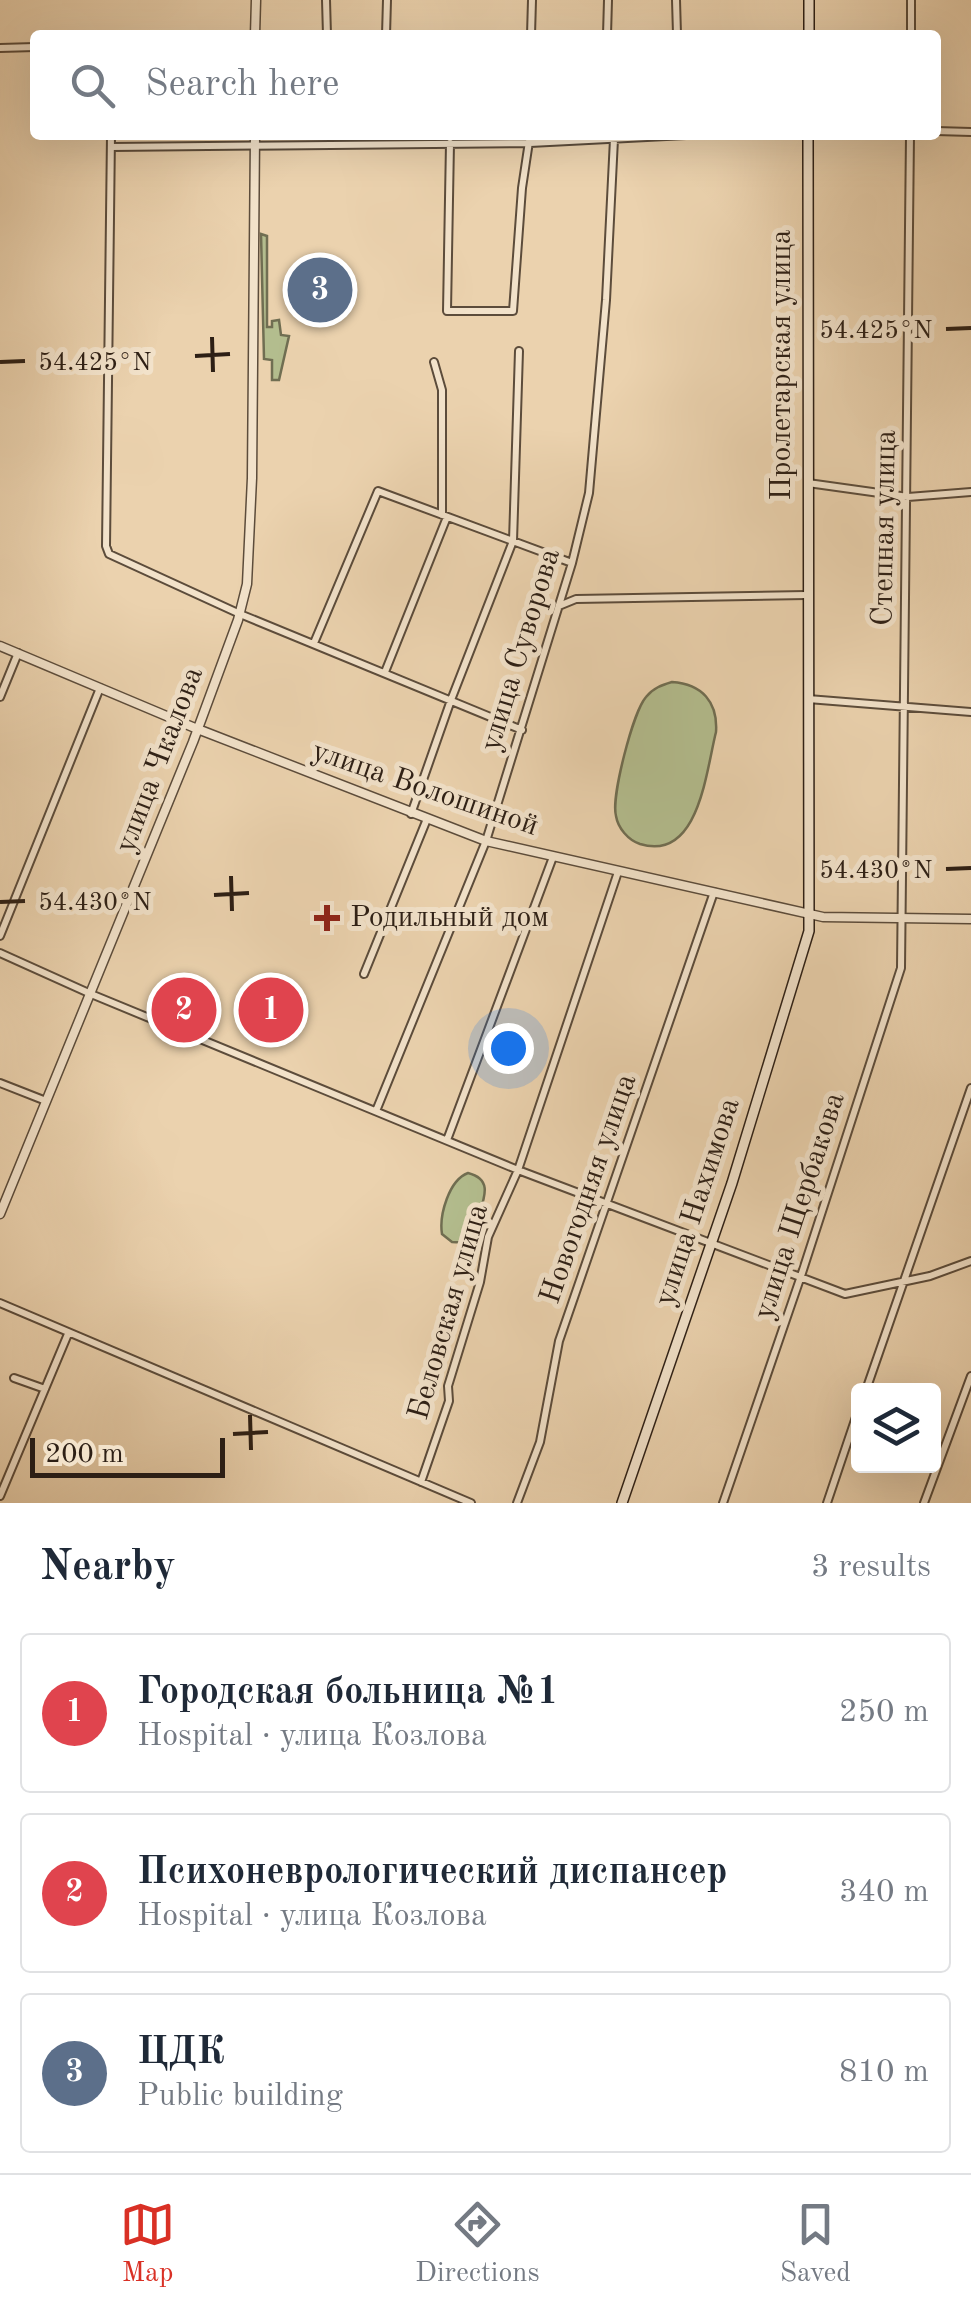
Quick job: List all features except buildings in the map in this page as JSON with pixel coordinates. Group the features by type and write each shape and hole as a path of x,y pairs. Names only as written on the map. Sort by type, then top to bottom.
{"main road":[{"path":"809,0 809,30"},
{"name":"Пролетарская улица","path":"808,140 806,596 810,914"},
{"name":"улица Нахимова","path":"622,1503 801,966 810,914"}],"street":[{"path":"256,0 256,30"},
{"path":"326,0 327,30"},
{"path":"386,30 387,0"},
{"path":"531,30 532,0"},
{"path":"608,0 608,30"},
{"path":"676,0 677,30"},
{"path":"911,0 911,30"},
{"path":"0,48 30,48"},
{"path":"941,131 971,132"},
{"path":"111,140 106,546 109,554 240,614 522,730"},
{"name":"улица Чкалова","path":"0,1214 170,800 240,614 247,584 252,478 255,140"},
{"path":"111,147 255,146 331,140"},
{"path":"399,140 510,140"},
{"path":"450,143 447,312 513,311 522,188 530,140"},
{"name":"улица Суворова","path":"376,1111 486,842 567,581 589,493 606,300 608,140"},
{"name":"Степная улица","path":"902,920 910,140"},
{"path":"411,814 513,541 520,351"},
{"path":"386,672 445,516 442,390 434,362"},
{"path":"806,483 908,497 971,492"},
{"path":"314,643 378,491 572,563"},
{"path":"567,581 576,598"},
{"path":"559,606 576,598 806,596"},
{"name":"улица Волошиной","path":"0,646 486,842 810,914 902,920 971,919"},
{"path":"0,697 18,653"},
{"path":"0,936 101,687"},
{"path":"808,698 971,712"},
{"path":"364,974 427,820"},
{"path":"447,1140 553,857"},
{"name":"Беловская улица","path":"421,1482 449,1401 448,1386 480,1282 488,1237 518,1170 618,872"},
{"name":"Новогодняя улица","path":"517,1503 540,1442 559,1341 714,892"},
{"name":"улица Щербакова","path":"722,1503 802,1276 901,968 902,920"},
{"path":"0,953 518,1170 844,1294 942,1272 971,1261"},
{"path":"0,1082 46,1101"},
{"path":"868,1383 971,1088"},
{"path":"0,1304 472,1503"},
{"path":"0,1496 68,1334"},
{"path":"924,1503 971,1376"},
{"path":"14,1378 45,1389"},
{"path":"827,1503 851,1433"}],"green space":[{"path":"261,234 267,236 267,327 279,320 281,335 289,336 279,380 272,380 272,360 264,359"},
{"path":"672,682 692,686 706,696 714,712 716,732 703,789 687,827 675,840 660,846 640,844 628,837 617,820 620,774 629,736 646,697"},
{"path":"468,1173 484,1184 483,1201 470,1236 462,1242 452,1242 442,1234 444,1208 451,1190"}],"place":[{"name":"ЦДК","path":"320,290"},
{"name":"Родильный дом","path":"327,918"},
{"name":"Психоневрологический диспансер","path":"184,1010"},
{"name":"Городская больница №1","path":"271,1010"}]}
